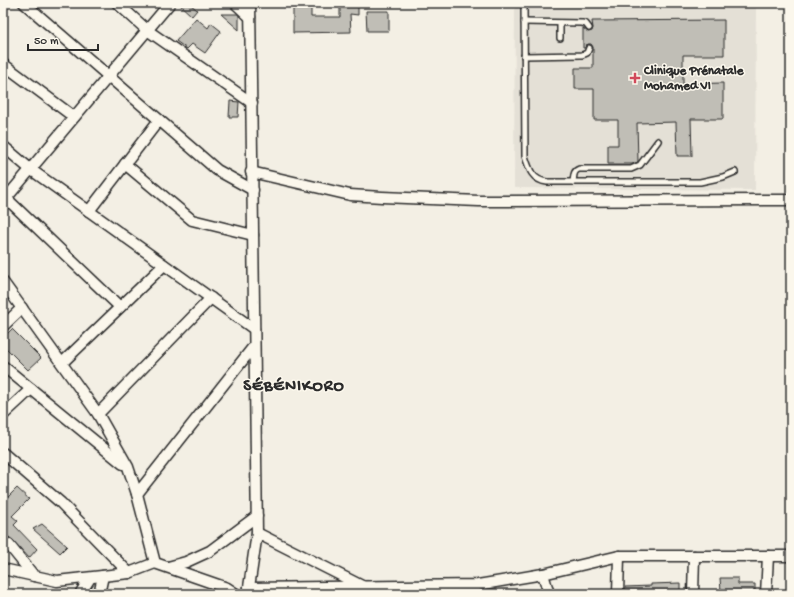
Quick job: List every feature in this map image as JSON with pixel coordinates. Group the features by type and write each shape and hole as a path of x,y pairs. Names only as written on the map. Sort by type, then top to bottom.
{"street":[{"path":"24,3 217,170 253,190"},
{"path":"117,3 147,30 252,104"},
{"path":"120,307 5,200 170,3"},
{"path":"235,3 250,17"},
{"path":"250,3 252,104 251,172 253,190 257,533 248,591 478,589 619,556 791,556"},
{"path":"3,64 74,117"},
{"path":"89,211 159,120"},
{"path":"3,146 30,169 254,329"},
{"path":"125,164 192,220 253,235"},
{"path":"251,172 358,196 479,202 791,200"},
{"path":"62,363 164,264"},
{"path":"3,282 98,414 128,468 138,494 156,563"},
{"path":"98,414 211,298"},
{"path":"3,326 22,308"},
{"path":"138,494 254,346"},
{"path":"3,366 128,468"},
{"path":"3,415 31,389"},
{"path":"3,453 60,503 129,573"},
{"path":"168,567 186,562 210,551 256,516"},
{"path":"257,533 362,590"},
{"path":"3,541 9,544 34,576"},
{"path":"618,594 619,556"},
{"path":"693,594 694,556"},
{"path":"766,594 768,556"},
{"path":"3,569 57,581 129,573 156,563 227,588 236,594"},
{"path":"543,574 549,594"},
{"path":"99,594 103,576"},
{"path":"80,594 90,578"}],"lane":[{"path":"524,3 525,156 534,177 541,181 573,182 700,182 723,177 735,172"},
{"path":"524,22 582,23 586,24 589,28"},
{"path":"560,23 560,38"},
{"path":"524,56 582,56 587,53 589,48"},
{"path":"573,182 574,173 579,169 636,168 640,165 658,141"}],"shaded area":[{"name":"Clinique Prénatale Mohamed VI","path":"515,3 756,3 755,190 514,188"}],"building":[{"path":"178,3 189,3 197,10 192,16"},
{"path":"293,3 311,3 311,17 340,17 340,3 358,3 358,15 350,14 351,32 293,33"},
{"path":"366,11 389,11 389,31 367,31"},
{"path":"221,14 238,14 239,30"},
{"path":"196,18 208,28 211,23 221,31 205,53 192,44 187,49 176,41"},
{"path":"724,20 724,55 683,55 683,84 723,83 723,119 691,119 692,156 677,156 676,122 637,123 638,162 632,164 608,164 608,145 618,145 618,120 594,120 594,89 575,89 575,68 593,68 593,47 589,44 583,48 583,28 588,32 592,31 592,21"},
{"path":"230,101 239,102 238,117 229,117"},
{"path":"12,329 41,358 28,370 3,345 3,338"},
{"path":"17,488 29,499 12,516 18,521 14,525 37,549 29,558 13,540 3,535 3,515 7,510 3,507 3,502"},
{"path":"42,524 67,546 60,553 33,529"},
{"path":"720,578 738,578 738,584 755,584 755,594 725,594 725,591 721,591"},
{"path":"680,583 680,594 624,594 625,587"}],"place":[{"name":"Clinique Prénatale Mohamed VI","path":"635,78"}],"district":[{"name":"SÉBÉNIKORO","path":"294,387"}]}
